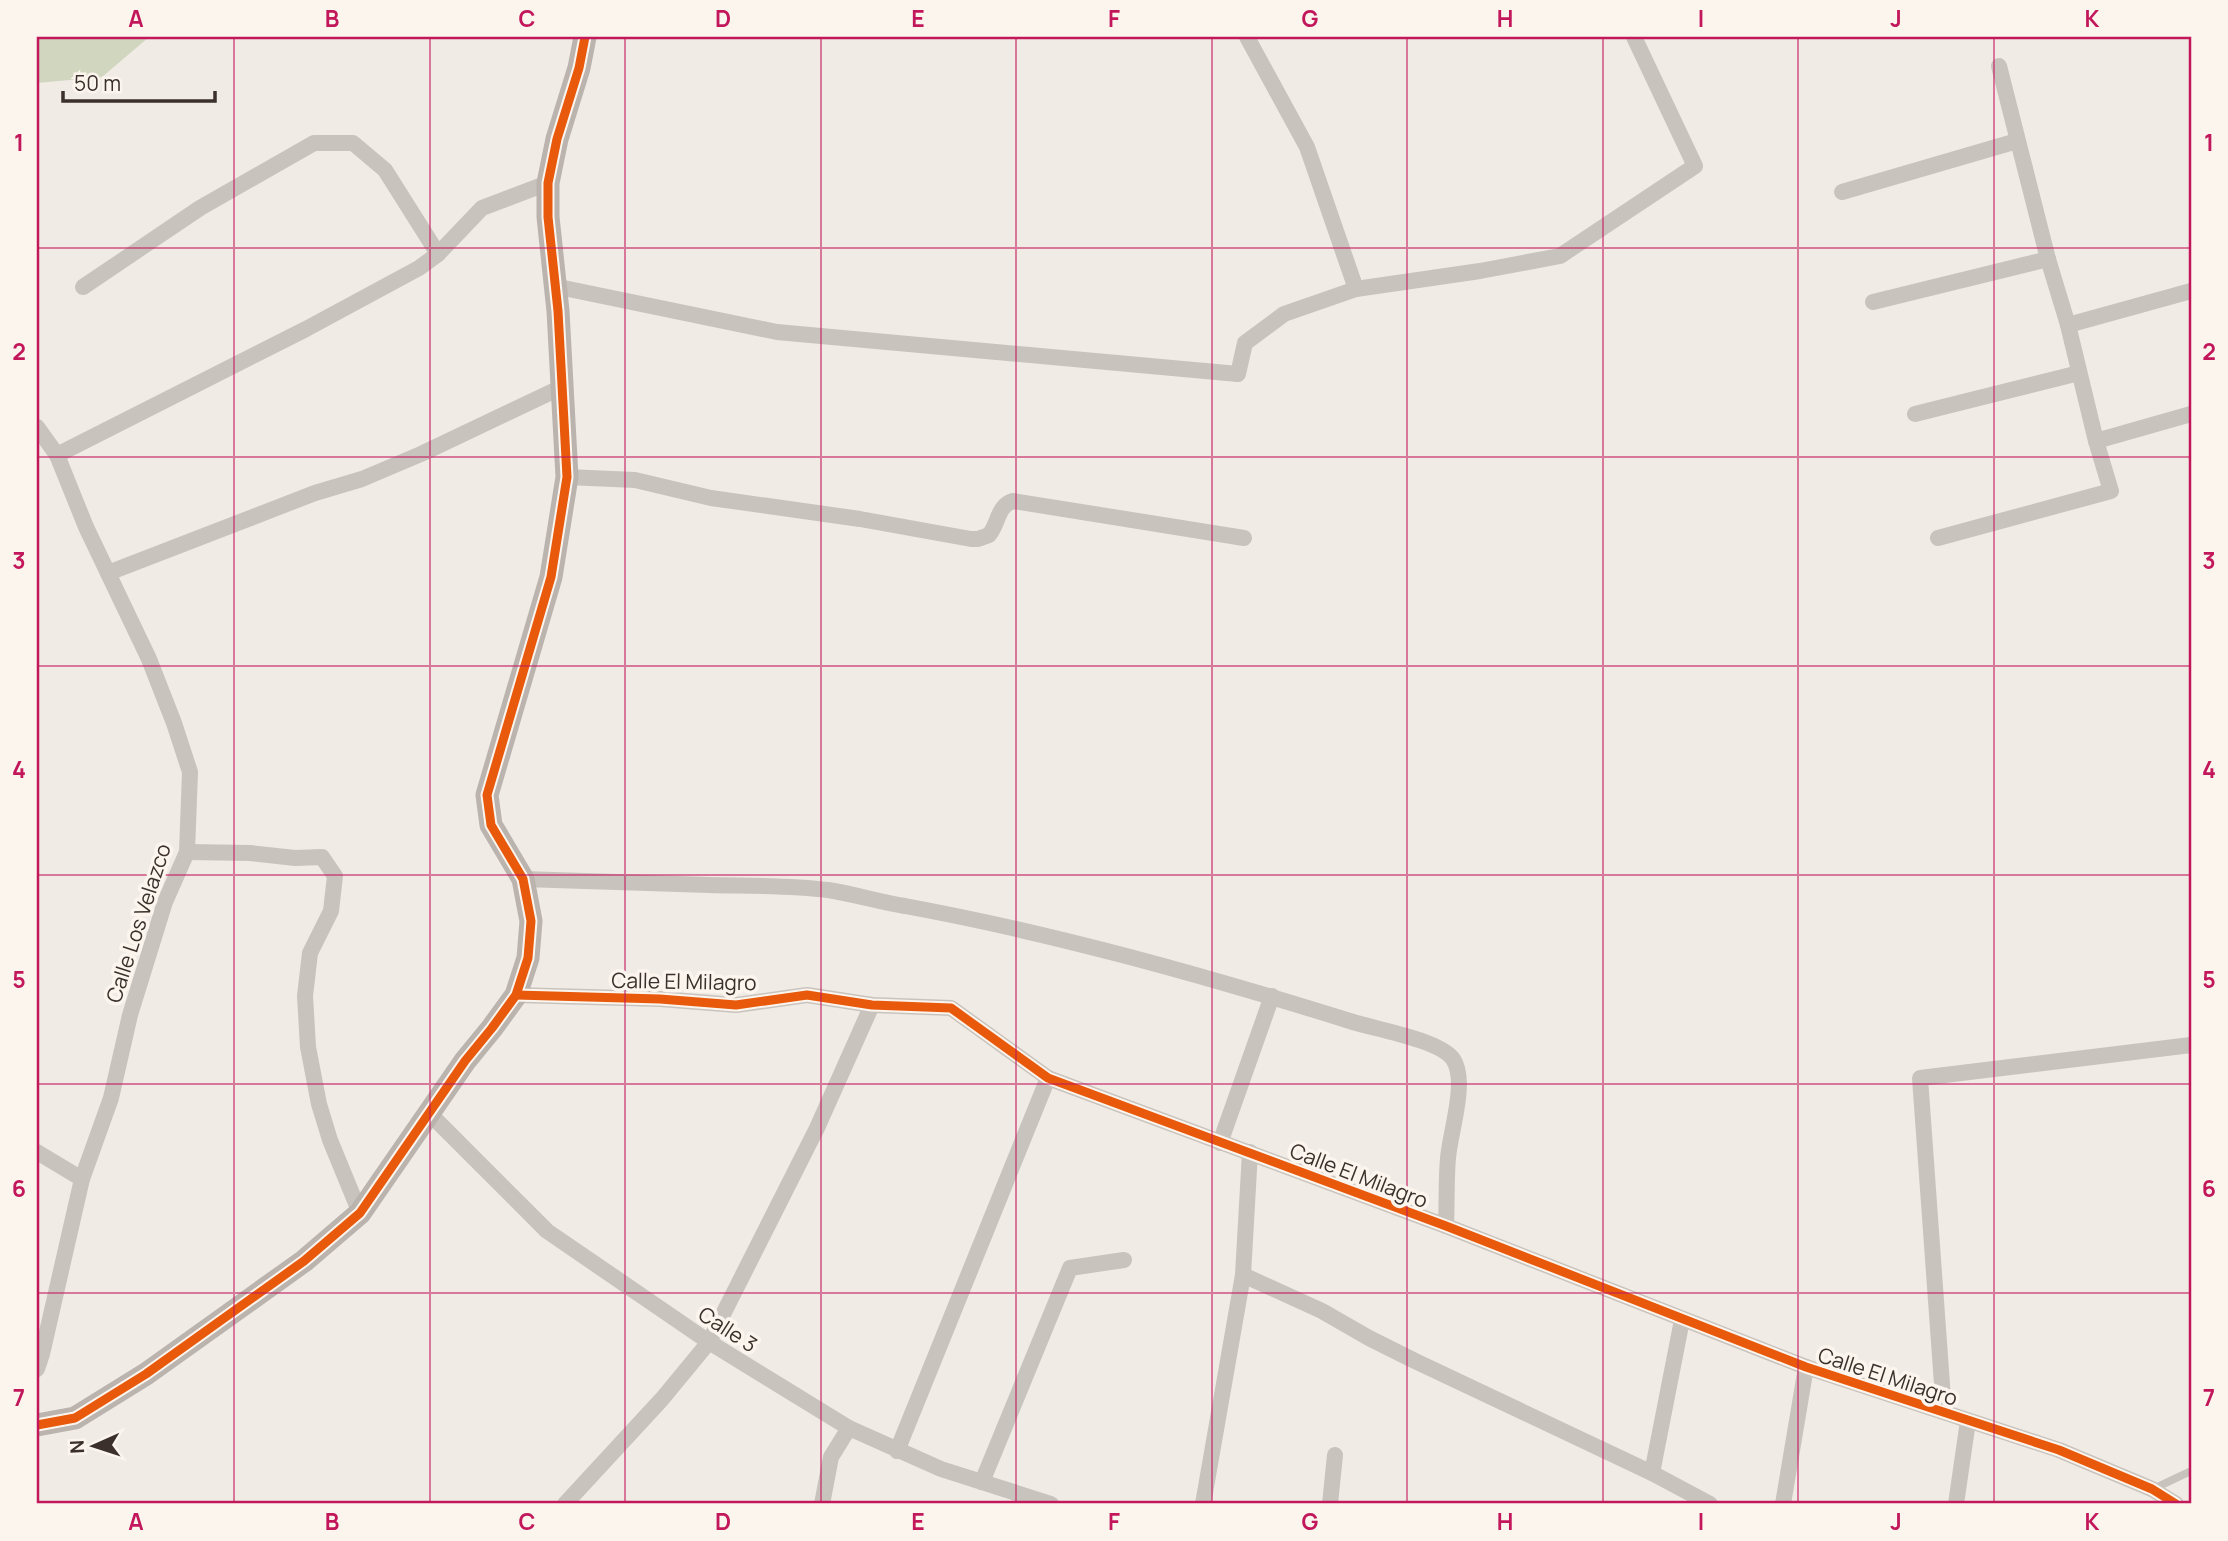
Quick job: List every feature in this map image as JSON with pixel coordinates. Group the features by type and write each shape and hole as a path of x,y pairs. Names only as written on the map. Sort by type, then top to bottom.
{"street":[{"path":"37,1425 75,1418 146,1374 304,1261 360,1213 465,1061 516,995 528,958 531,922 523,878 491,825 487,795 551,577 567,477 564,386 548,217 548,183 585,37"},
{"path":"1247,37 1307,147 1356,289"},
{"path":"554,286 777,332 1238,374 1245,343 1284,314 1356,289 1560,256 1695,166 1634,37"},
{"path":"1938,538 2111,491 1999,66"},
{"path":"1842,192 2017,141"},
{"path":"83,287 200,208 314,143 353,143 385,170 438,254"},
{"path":"57,455 306,329 419,268 438,254 482,208 548,183"},
{"path":"1873,302 2048,259"},
{"path":"2068,325 2191,291"},
{"path":"1915,414 2078,373"},
{"path":"108,573 303,497 362,479 564,386"},
{"path":"2096,441 2191,414"},
{"name":"Calle Los Velazco","path":"37,427 57,455 149,659 190,772 187,852 165,902 130,1015 111,1098 82,1179 37,1369"},
{"path":"567,477 635,480 711,498 859,519 971,539 989,535 1001,509 1013,500 1244,538"},
{"path":"187,852 322,857 335,876 331,911 310,953 305,996 308,1047 319,1104 330,1140 360,1213"},
{"path":"523,878 781,885 832,891 988,921 1084,944 1272,996 1441,1049 1452,1058 1459,1087 1448,1158 1446,1226"},
{"name":"Calle El Milagro","path":"516,995 736,1004 807,995 872,1005 951,1008 1048,1078 1446,1226 1806,1367 2059,1450 2152,1489 2176,1504"},
{"path":"1220,1143 1272,996"},
{"path":"565,1504 662,1399 709,1342 817,1128 872,1005"},
{"path":"1944,1412 1920,1078 2191,1045"},
{"path":"897,1451 1048,1078"},
{"name":"Calle 3","path":"429,1113 547,1231 709,1342 849,1428 897,1451 941,1469 1051,1504"},
{"path":"37,1152 82,1179"},
{"path":"1203,1504 1243,1275 1250,1152"},
{"path":"982,1482 1070,1268 1124,1260"},
{"path":"1243,1275 1322,1311 1404,1356 1653,1473 1710,1504"},
{"path":"1653,1473 1682,1320"},
{"path":"1783,1504 1806,1367"},
{"path":"1956,1504 1968,1421"},
{"path":"822,1504 831,1457 849,1428"},
{"path":"1330,1504 1335,1455"}],"lane":[{"path":"2152,1489 2191,1471"}],"green space":[{"path":"37,37 149,37 102,77 37,83"}],"cycle path":[{"path":"37,1425 75,1418 146,1374 304,1261 360,1213 465,1061 516,995 528,958 531,921 523,879 491,825 487,795 551,577 567,477 558,311 548,217 548,183 585,37"},
{"path":"516,995 660,999 736,1005 807,995 872,1005 951,1008 1048,1078 1446,1226 1806,1367 2059,1450 2152,1489 2176,1504"}]}
